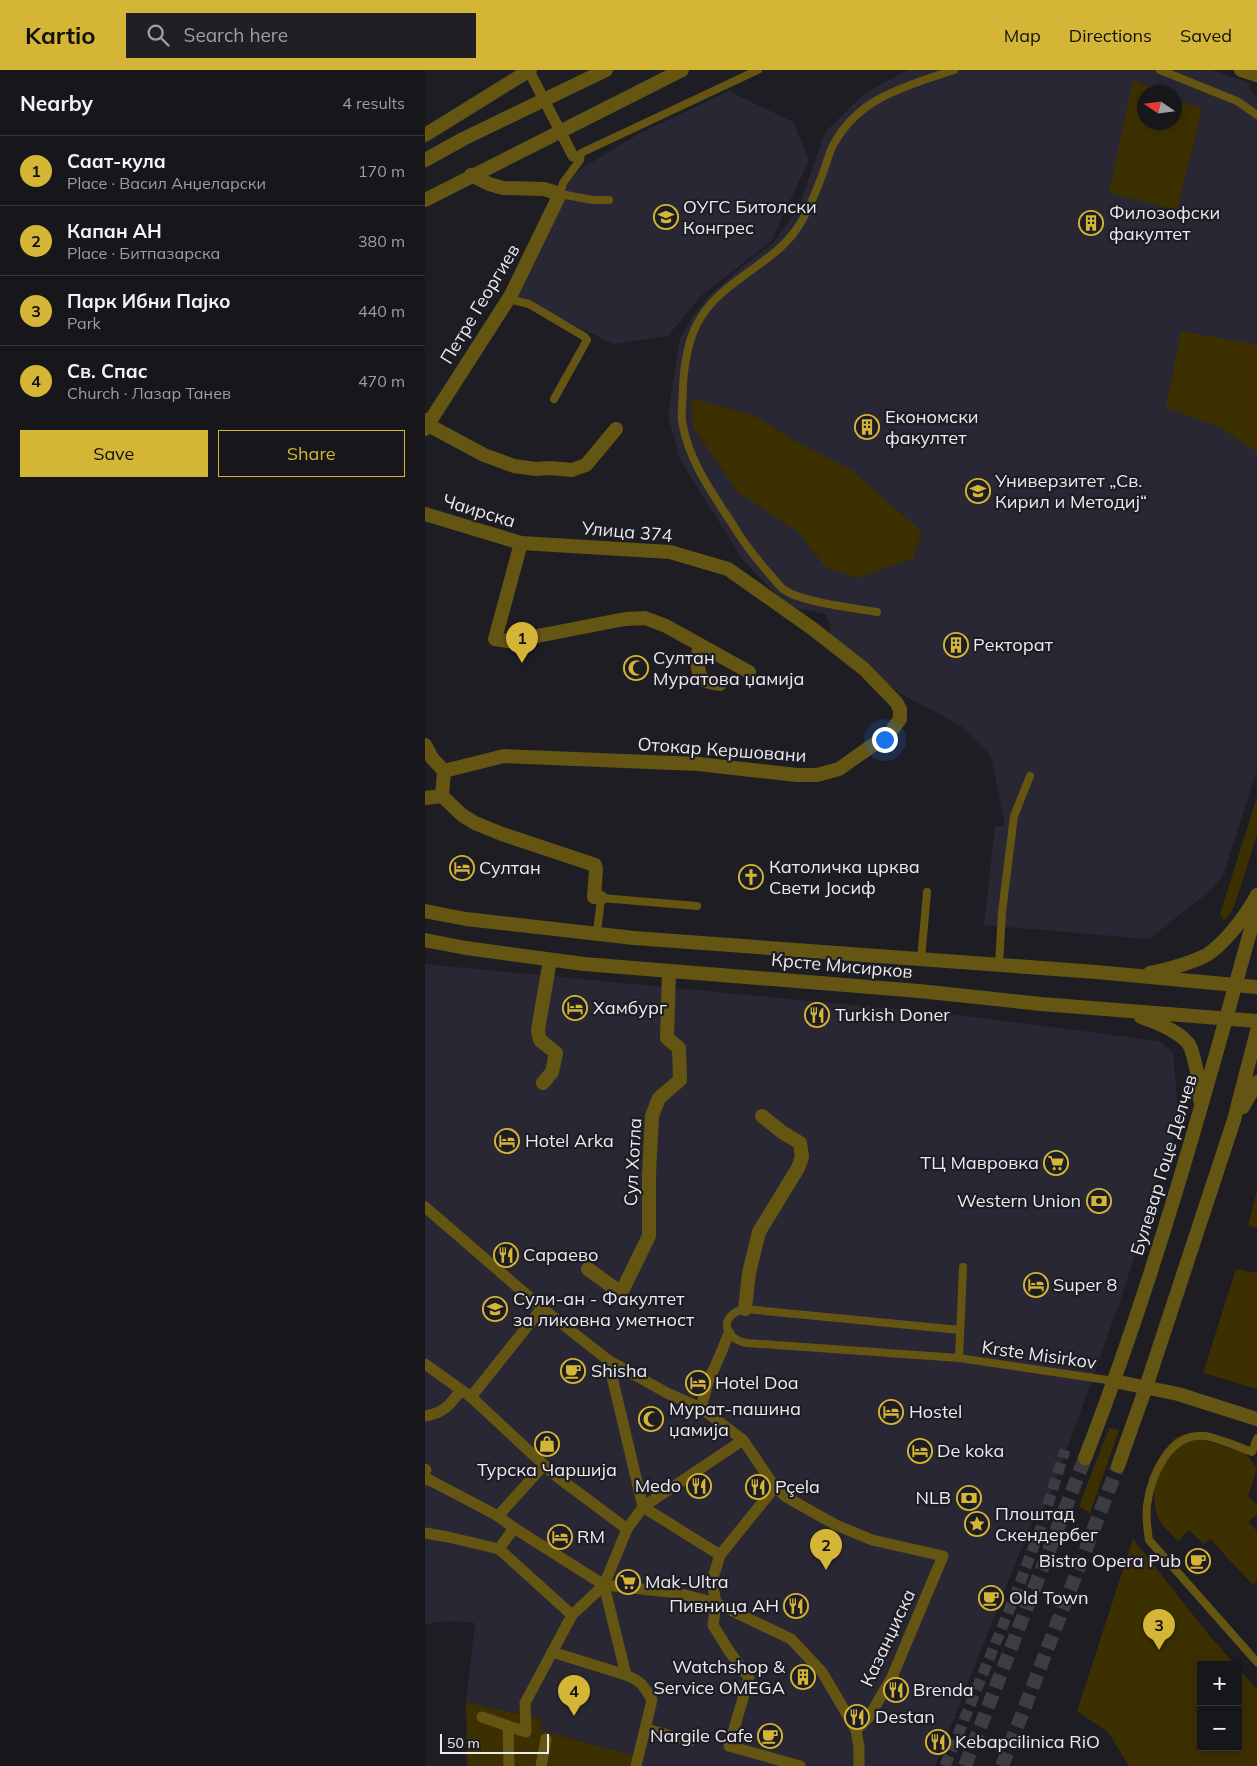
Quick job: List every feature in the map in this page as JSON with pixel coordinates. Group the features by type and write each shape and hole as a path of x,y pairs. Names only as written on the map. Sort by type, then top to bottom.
{"street":[{"path":"425,135 530,70 573,156"},
{"path":"425,160 606,70"},
{"path":"425,200 471,175 682,70"},
{"path":"1241,70 1257,75"},
{"path":"471,175 489,184 503,188 544,189 560,194"},
{"name":"Петре Георгиев","path":"426,424 509,299 560,194"},
{"path":"426,424 484,455 514,466 572,470 586,464 616,429"},
{"name":"Чаирска","path":"425,514 521,543"},
{"path":"521,543 495,639 508,641 625,619 645,618 666,626 749,672"},
{"name":"Улица 374","path":"521,543 669,552 728,569"},
{"name":"Отокар Кершовани","path":"444,771 503,756 698,764 797,775 817,775 839,769 890,733 899,719 900,709 896,702 864,669 813,629 728,569"},
{"path":"699,645 698,669 700,676 705,681 720,684"},
{"path":"425,745 432,758 444,771 442,796"},
{"path":"425,798 442,796"},
{"path":"442,796 462,815 475,823 595,865 597,897"},
{"path":"1132,976 1157,972 1211,953 1250,909 1257,895"},
{"name":"Булевар Гоце Делчев","path":"1085,1458 1114,1381 1200,1115 1257,907"},
{"name":"Крсте Мисирков","path":"425,911 466,919 653,939 1257,987"},
{"name":"Крсте Мисирков","path":"425,940 550,960 1257,1021"},
{"path":"543,1083 552,1072 556,1053 540,1040 538,1030 550,960"},
{"name":"Сул Хотла","path":"588,1270 621,1293 649,1236 649,1175 652,1116 659,1098 680,1080 679,1048 667,1038 669,971"},
{"path":"1126,1011 1162,1025 1176,1033 1189,1044 1201,1095 1200,1115"},
{"path":"1118,1466 1234,1120 1257,1031"},
{"path":"1234,1120 1257,1082"},
{"path":"745,1309 749,1273 759,1232 798,1168 802,1157 800,1143 762,1116"},
{"path":"425,1207 542,1308 608,1360 667,1393 701,1408 743,1440 775,1487 720,1555 712,1581 716,1603 713,1625 749,1678 729,1746 800,1766"},
{"path":"471,1397 542,1308"},
{"path":"701,1408 708,1382 729,1333"},
{"path":"608,1360 643,1507 720,1555"},
{"path":"425,1364 471,1397 556,1476 627,1528"},
{"path":"1114,1381 1179,1394 1257,1419"},
{"path":"425,1416 448,1408 461,1390"},
{"path":"481,1716 526,1732 525,1703 572,1615 604,1585 627,1528 643,1507 743,1440"},
{"path":"498,1516 544,1465"},
{"path":"425,1480 426,1478 498,1516 604,1585 678,1593 716,1603 791,1639 821,1672 856,1730 859,1747 859,1766"},
{"name":"Казанџиска","path":"775,1487 786,1497 836,1525 872,1540 943,1556 892,1677 869,1717 856,1730"},
{"path":"499,1549 514,1528"},
{"path":"425,1533 448,1536 499,1549 572,1615"},
{"path":"604,1585 626,1675"},
{"path":"552,1652 637,1680 652,1700 636,1766"},
{"path":"508,1726 509,1766"},
{"path":"646,1729 690,1741"},
{"path":"541,1766 546,1739"}],"lane":[{"path":"609,200 593,200 560,194 563,183 581,160 581,153 758,70"},
{"path":"877,612 821,603 783,590 761,565 743,541 701,475 691,451 682,420 684,371 688,348 697,325 708,307 733,283 788,241 799,226 818,186 834,142 851,118 871,102 897,89 954,70"},
{"path":"1160,70 1237,101 1257,115"},
{"path":"509,299 529,304 587,340 554,399"},
{"path":"999,965 1002,912 1014,816 1030,776"},
{"path":"921,960 927,892"},
{"path":"597,933 597,897 697,906"},
{"path":"959,1358 963,1267"},
{"path":"729,1333 727,1325 730,1316 736,1310 745,1309 960,1330"},
{"name":"Krste Misirkov","path":"729,1333 738,1342 959,1358 1114,1381"},
{"path":"1257,1438 1253,1452 1205,1436 1184,1439 1169,1450 1162,1460 1154,1480 1147,1504 1147,1524 1149,1540 1257,1662"}],"shaded area":[{"name":"Универзитет „Св. Кирил и Методиј“","path":"908,70 1211,70 1250,83 1249,88 1257,98 1257,769 1223,876 1211,890 1149,939 984,925 995,827 1005,825 991,756 961,726 898,692 828,637 831,624 825,614 797,608 783,601 743,560 680,460 668,416 680,338 706,299 743,266 773,243 798,210 825,132 865,93"},
{"path":"1133,80 1145,85 1137,85 1137,130 1182,130 1182,101 1202,109 1177,210 1109,193"},
{"name":"ОУГС Битолски Конгрес","path":"729,91 793,122 809,160 771,241 701,296 668,336 613,344 512,295 560,194 579,170 640,133"},
{"path":"1181,331 1257,345 1257,452 1221,428 1166,407"},
{"path":"691,398 753,415 797,442 851,470 922,532 913,558 858,578 825,567 797,531 738,492 693,427"},
{"path":"1257,797 1257,835 1234,907 1224,921 1220,914"},
{"path":"425,964 967,1016 1159,1041 1173,1052 1179,1121 1119,1304 1050,1497 1029,1529 935,1766 638,1766 613,1750 539,1730 541,1719 466,1702 475,1623 449,1621 425,1624"},
{"path":"1257,1191 1257,1228 1248,1226"},
{"path":"1236,1269 1257,1273 1257,1389 1203,1373"},
{"path":"1109,1428 1119,1430 1090,1513 1079,1506"},
{"path":"1186,1434 1245,1453 1257,1468 1248,1496 1257,1505 1257,1514 1248,1522 1257,1531 1257,1581 1253,1585 1210,1539 1204,1544 1189,1530 1178,1541 1164,1527 1158,1517 1154,1496 1158,1469 1169,1445 1177,1438"},
{"path":"1133,1539 1232,1661 1197,1661 1197,1751 1242,1751 1242,1672 1257,1689 1257,1766 1129,1766 1108,1732 1077,1711"},
{"path":"466,1702 541,1719 540,1730 634,1756 636,1766 467,1766"}],"tunnel":[{"path":"945,1766 1017,1591 1040,1530 1065,1450"},
{"path":"965,1766 1085,1458"},
{"path":"1002,1766 1118,1466"}],"place":[{"name":"ОУГС Битолски Конгрес","path":"666,217"},
{"name":"Филозофски факултет","path":"1091,223"},
{"name":"Економски факултет","path":"867,427"},
{"name":"Универзитет „Св. Кирил и Методиј“","path":"978,491"},
{"name":"Ректорат","path":"956,645"},
{"name":"Саат-кула","path":"522,663"},
{"name":"Султан Муратова џамија","path":"636,668"},
{"name":"Султан","path":"462,868"},
{"name":"Католичка црква Свети Јосиф","path":"751,877"},
{"name":"Хамбург","path":"575,1008"},
{"name":"Turkish Doner","path":"817,1015"},
{"name":"Hotel Arka","path":"507,1141"},
{"name":"ТЦ Мавровка","path":"1056,1163"},
{"name":"Western Union","path":"1099,1201"},
{"name":"Сараево","path":"506,1255"},
{"name":"Super 8","path":"1036,1285"},
{"name":"Сули-ан - Факултет за ликовна уметност","path":"495,1309"},
{"name":"Shisha","path":"573,1371"},
{"name":"Hotel Doa","path":"698,1383"},
{"name":"Hostel","path":"891,1412"},
{"name":"Мурат-пашина џамија","path":"651,1419"},
{"name":"Турска Чаршија","path":"547,1444"},
{"name":"De koka","path":"920,1451"},
{"name":"Medo","path":"699,1486"},
{"name":"Pçela","path":"758,1487"},
{"name":"NLB","path":"969,1498"},
{"name":"Плоштад Скендербег","path":"977,1524"},
{"name":"RM","path":"560,1537"},
{"name":"Bistro Opera Pub","path":"1198,1561"},
{"name":"Капан АН","path":"826,1570"},
{"name":"Mak-Ultra","path":"628,1582"},
{"name":"Old Town","path":"991,1598"},
{"name":"Пивница АН","path":"796,1606"},
{"name":"Парк Ибни Пајко","path":"1159,1650"},
{"name":"Watchshop & Service OMEGA","path":"803,1677"},
{"name":"Brenda","path":"896,1690"},
{"name":"Св. Спас","path":"574,1716"},
{"name":"Destan","path":"857,1717"},
{"name":"Nargile Cafe","path":"770,1736"},
{"name":"Kebapcilinica RiO","path":"938,1742"}]}
